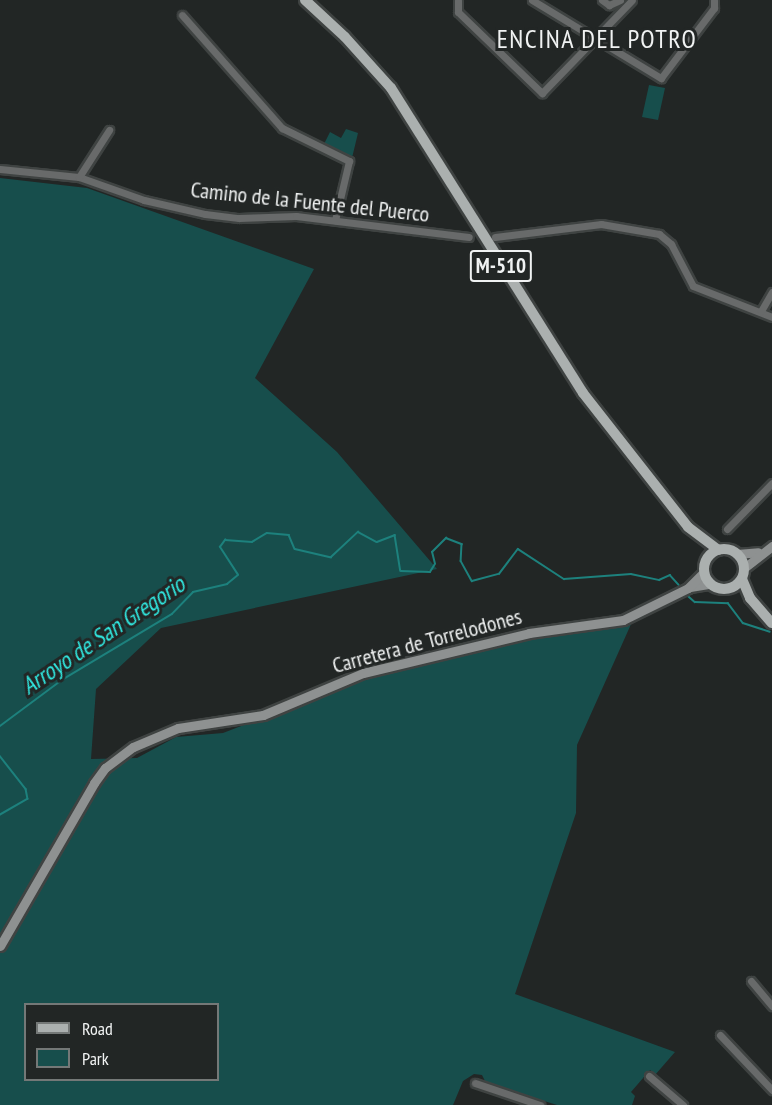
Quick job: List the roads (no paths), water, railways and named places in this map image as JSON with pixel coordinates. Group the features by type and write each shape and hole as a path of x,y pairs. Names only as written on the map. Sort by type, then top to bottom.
{"main road":[{"name":"M-510","path":"305,0 345,37 391,88 583,393 696,536 706,559"},
{"name":"M-510","path":"696,536 717,550 737,554"},
{"path":"772,546 760,552 744,568 742,579 750,598 772,623"},
{"path":"717,550 706,559 704,572 710,584 724,590 732,588 742,579"},
{"path":"744,568 737,554 760,552"},
{"name":"Carretera de Torrelodones","path":"688,588 704,572"},
{"name":"Carretera de Torrelodones","path":"0,946 94,783 105,768 133,747 178,728 263,715 363,673 529,633 623,620 688,588 710,584"},
{"path":"732,588 750,598"}],"street":[{"path":"458,0 458,12 542,93 632,0"},
{"path":"532,0 661,78 714,8 714,0"},
{"path":"602,0 609,4 620,0"},
{"path":"182,15 282,128 349,162 335,220"},
{"path":"79,177 109,130"},
{"name":"Camino de la Fuente del Puerco","path":"0,169 79,177 144,200 205,214 238,218 296,216 469,237"},
{"path":"495,237 601,224 659,234 671,244 693,286 761,310 772,317"},
{"path":"761,310 772,292"},
{"path":"727,529 772,483"},
{"path":"751,981 772,1006"},
{"path":"720,1035 772,1090"},
{"path":"649,1076 684,1105"},
{"path":"475,1083 540,1105"}],"waterway":[{"name":"Arroyo de San Gregorio","path":"0,726 62,680 172,614 193,592 227,584 238,575 220,547 225,540 252,542 267,533 289,535 295,549 331,557 358,532 377,542 395,535 401,571 430,572 435,564 432,552 446,538 462,544 461,561 472,581 499,574 518,549 564,579 631,574 659,580 670,575 679,585"},
{"name":"Arroyo de San Gregorio","path":"686,594 695,602 728,603 743,623 770,632"},
{"name":"Arroyo de San Gregorio","path":"0,756 26,789 28,799 0,815"}],"district":[{"name":"ENCINA DEL POTRO","path":"597,39"}]}
